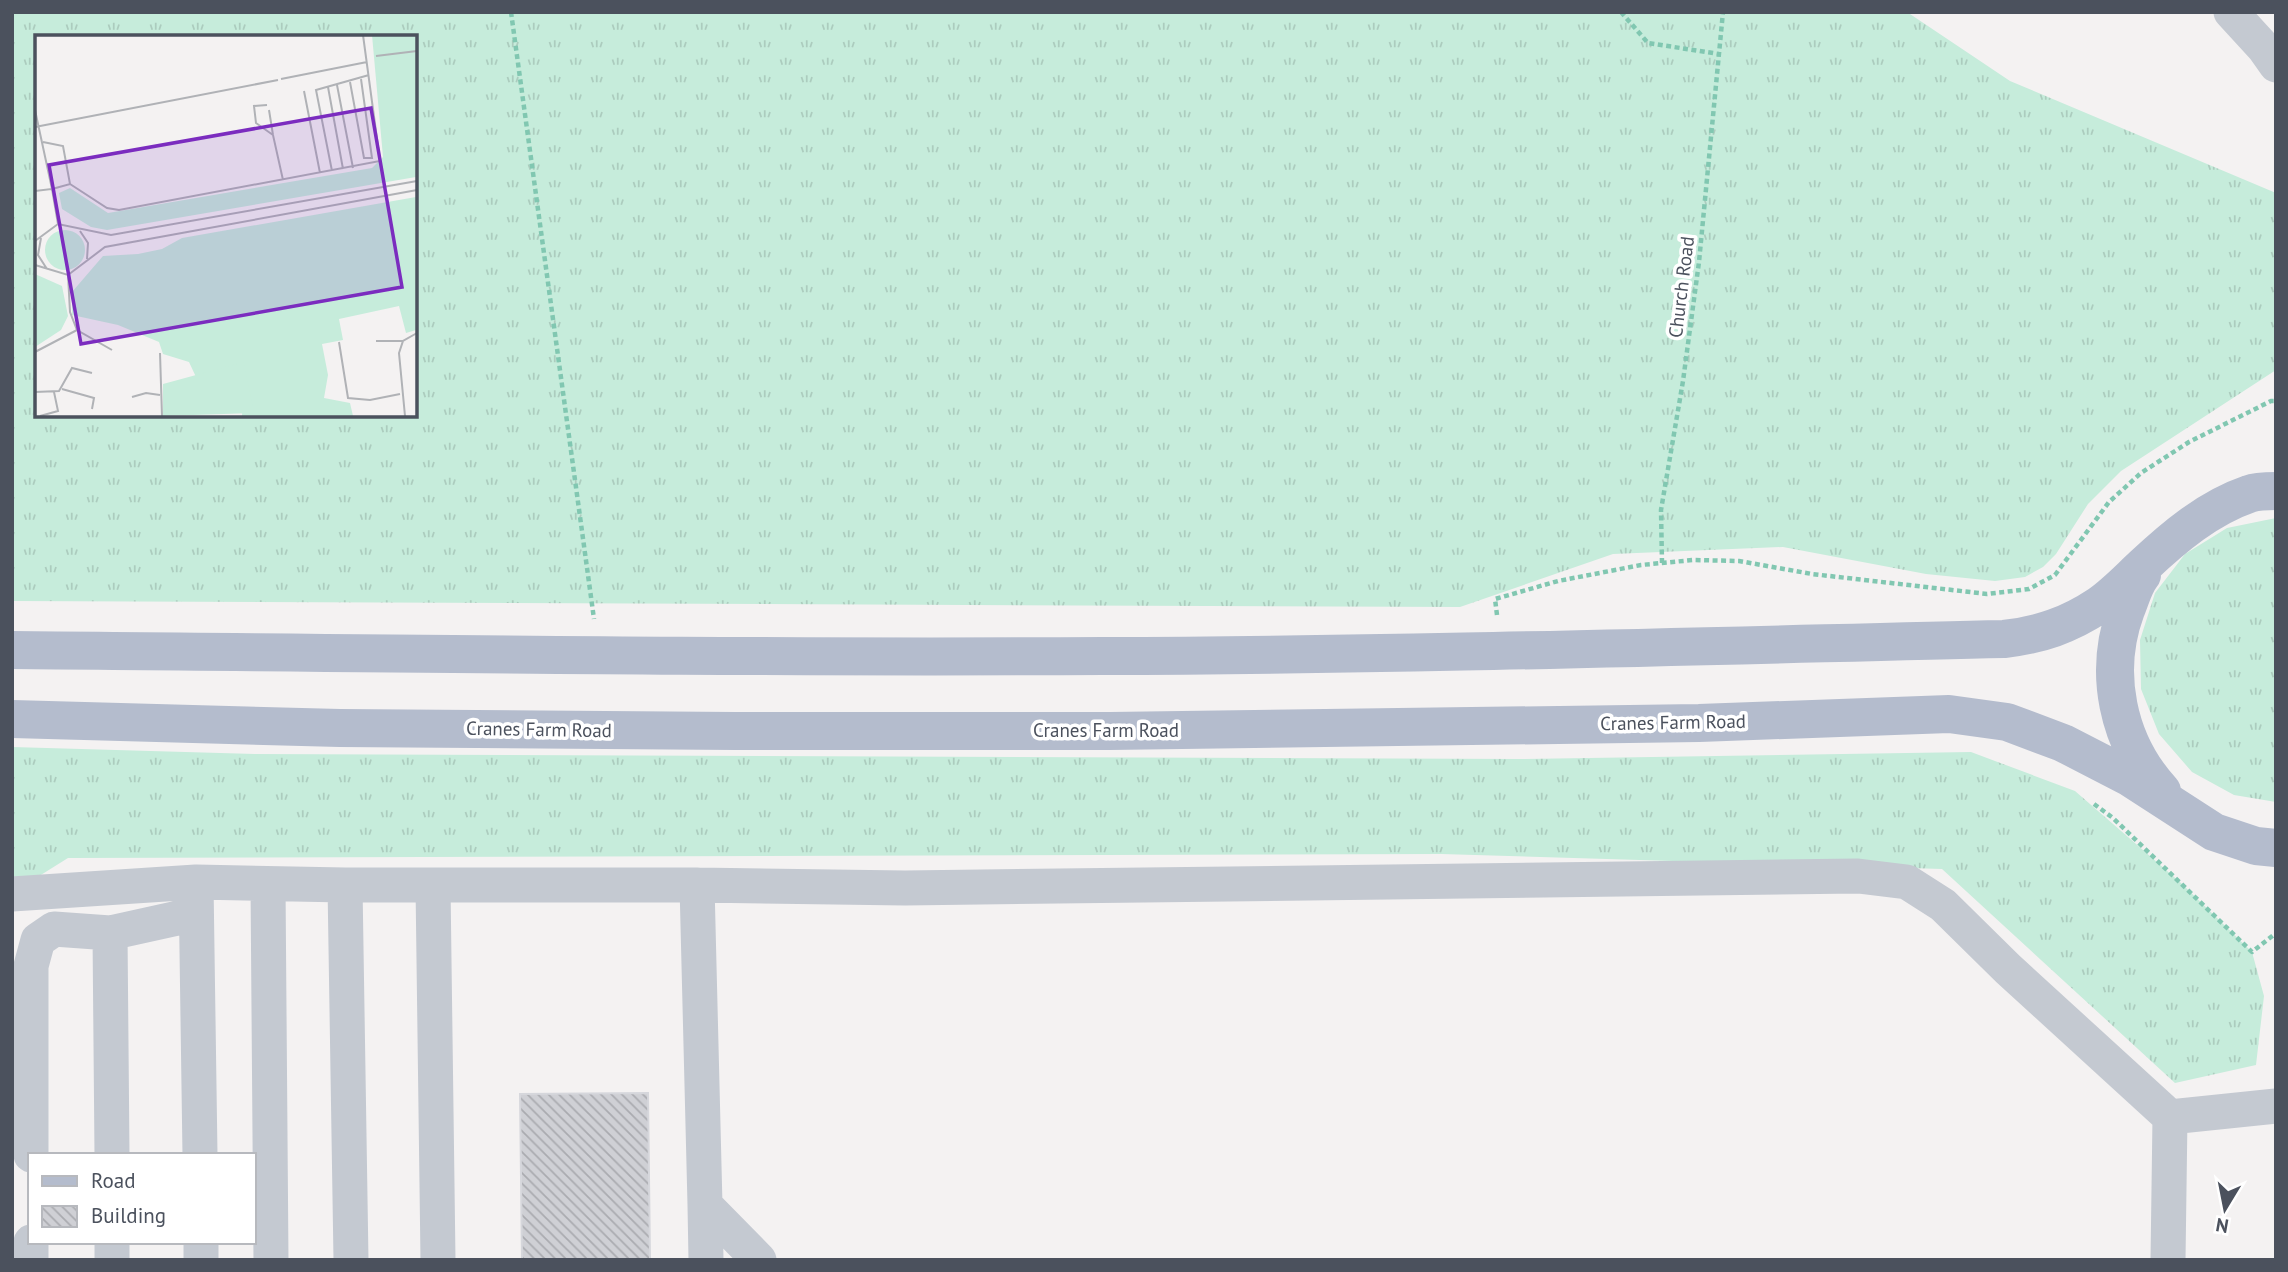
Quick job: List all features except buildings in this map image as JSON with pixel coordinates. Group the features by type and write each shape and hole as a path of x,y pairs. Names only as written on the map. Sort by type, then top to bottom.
{"main road":[{"name":"Cranes Farm Road","path":"12,650 1106,656 1498,652 2004,639 2033,636 2079,618 2110,596 2165,545 2207,514 2251,493 2276,491"},
{"name":"Cranes Farm Road","path":"2165,545 2138,580 2118,633 2113,683 2124,732 2147,775 2178,808"},
{"name":"Cranes Farm Road","path":"12,719 340,728 1068,731 1699,723 1949,714 2007,722 2052,738 2107,765 2214,832 2256,846 2276,848"}],"street":[{"path":"2231,12 2276,65"},
{"path":"31,1153 31,966 38,940 54,929 110,933 196,898 268,884 905,888 1858,876 1906,883 1943,905 2008,969 2170,1116 2276,1107"},
{"path":"268,884 271,1260"},
{"path":"345,885 351,1260"},
{"path":"433,885 438,1260"},
{"path":"696,885 706,1260"},
{"path":"12,894 196,898"},
{"path":"196,898 200,1153"},
{"path":"110,933 112,1153"},
{"path":"2168,1260 2170,1116"},
{"path":"705,1205 760,1260"}],"path":[{"path":"512,12 599,654"},
{"path":"1621,12 1648,43 1719,54"},
{"name":"Church Road","path":"1662,563 1661,510 1683,381 1699,262 1723,12"},
{"path":"1495,599 1558,581 1641,565 1693,560 1739,561 1812,574 1987,594 2029,589 2055,575 2109,502 2141,473 2189,442 2271,401 2276,401"},
{"path":"2085,798 2113,818 2252,952 2276,933"}],"green space":[{"path":"12,12 1907,12 2010,81 2276,193 2276,370 2121,471 2088,504 2056,554 2043,567 2025,577 1995,581 1926,574 1783,547 1613,554 1460,607 12,601"},
{"path":"2276,518 2276,802 2234,795 2192,772 2159,734 2141,689 2140,640 2155,593 2185,554 2227,528"},
{"path":"12,747 255,754 1520,759 1971,752 2075,791 2181,883 2252,952 2264,996 2256,1065 2175,1083 1942,869 1441,854 68,858 12,893"}]}
